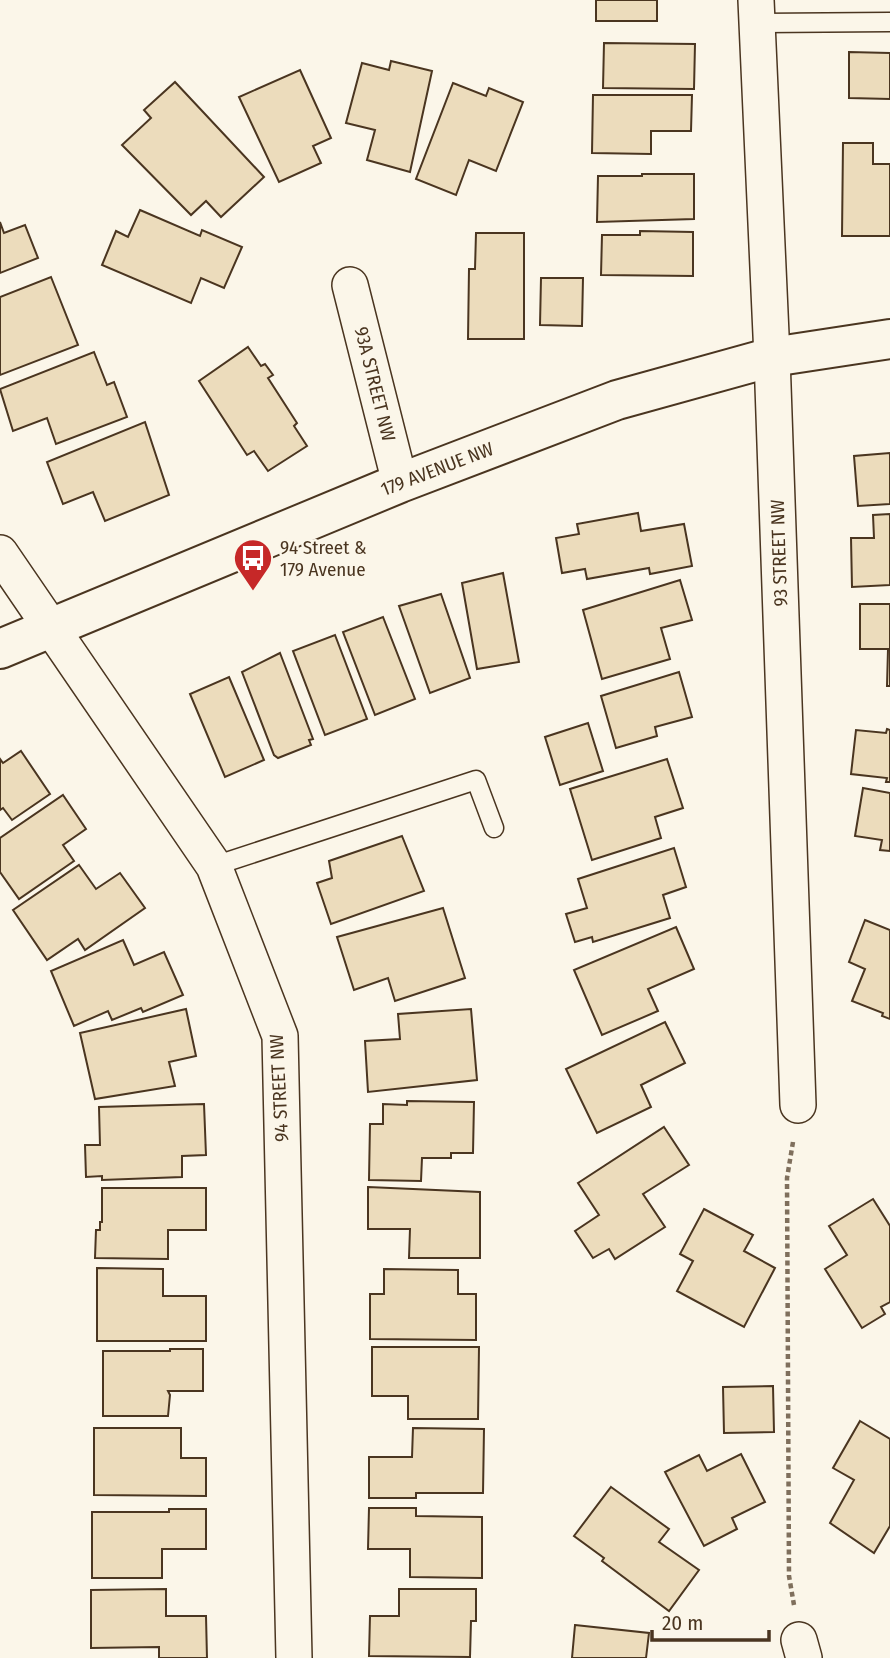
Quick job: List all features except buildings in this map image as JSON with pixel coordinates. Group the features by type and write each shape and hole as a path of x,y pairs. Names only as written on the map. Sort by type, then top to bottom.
{"street":[{"name":"93 STREET NW","path":"756,12 772,357 798,1105"},
{"name":"93A STREET NW","path":"350,285 400,483"},
{"name":"179 AVENUE NW","path":"0,649 400,483 617,400 772,357 890,339"},
{"name":"94 STREET NW","path":"0,553 214,866 280,1036 294,1658"}],"lane":[{"path":"756,12 890,22"},
{"path":"214,866 476,780 494,828"}],"path":[{"path":"798,1105 787,1192 789,1576 802,1649"}],"place":[{"name":"94 Street & 179 Avenue","path":"253,592"}]}
